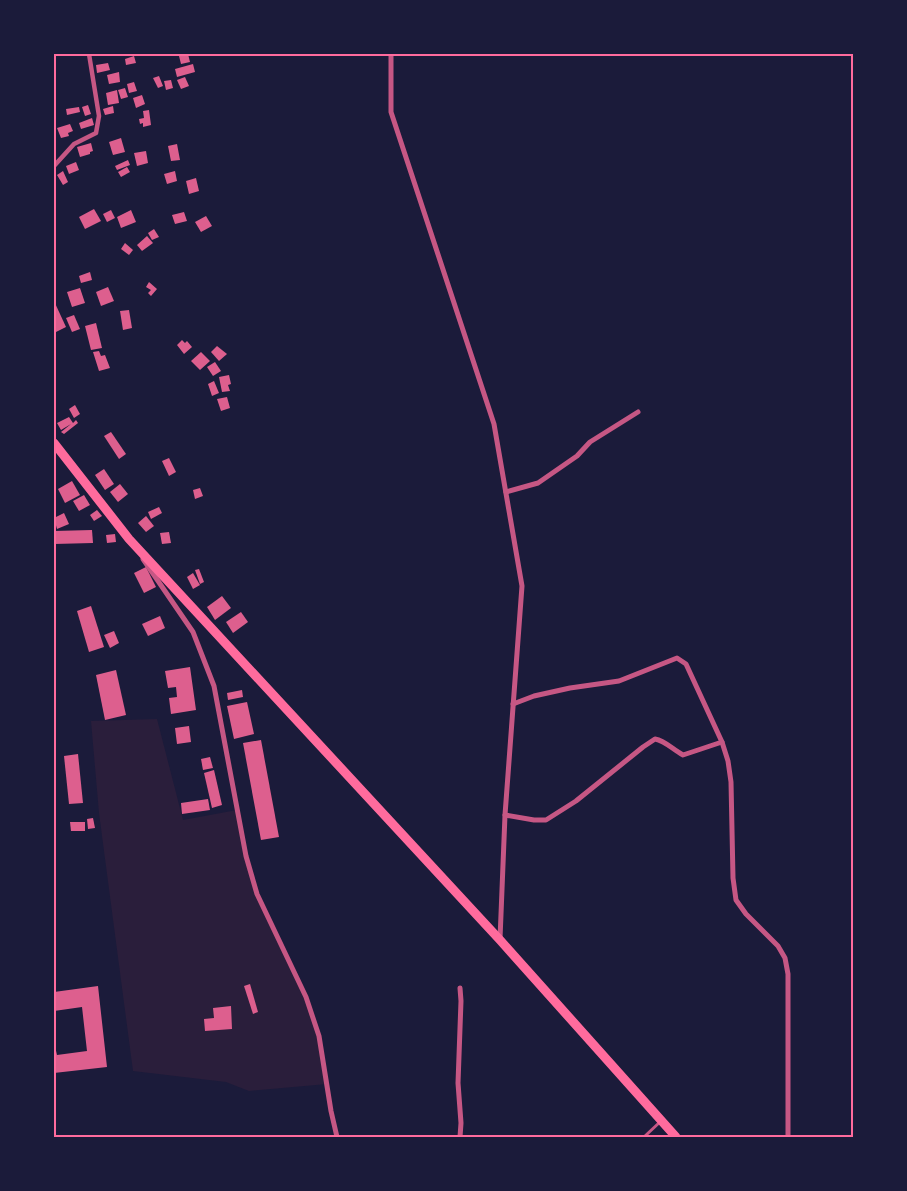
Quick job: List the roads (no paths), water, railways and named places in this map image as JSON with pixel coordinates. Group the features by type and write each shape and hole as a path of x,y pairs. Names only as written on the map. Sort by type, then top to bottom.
{"main road":[{"path":"54,443 129,539 500,940 676,1137"}],"street":[{"path":"54,166 74,144 96,133 99,116 89,54"},
{"path":"391,54 391,112 494,424 522,586 505,815 500,940"},
{"path":"506,492 538,484 577,456 590,442 638,412"},
{"path":"129,539 193,632 214,686 246,856 257,894 306,997 319,1036 334,1130 337,1137"},
{"path":"513,704 534,696 570,688 619,681 677,658 686,664 722,742 728,761 731,782 733,878 736,900 746,914 778,946 785,958 788,974 788,1137"},
{"path":"505,815 546,820 576,800 655,739 663,741 684,755 722,742"},
{"path":"460,988 458,1084 461,1123 460,1137"}],"lane":[{"path":"644,1137 661,1121"}]}
